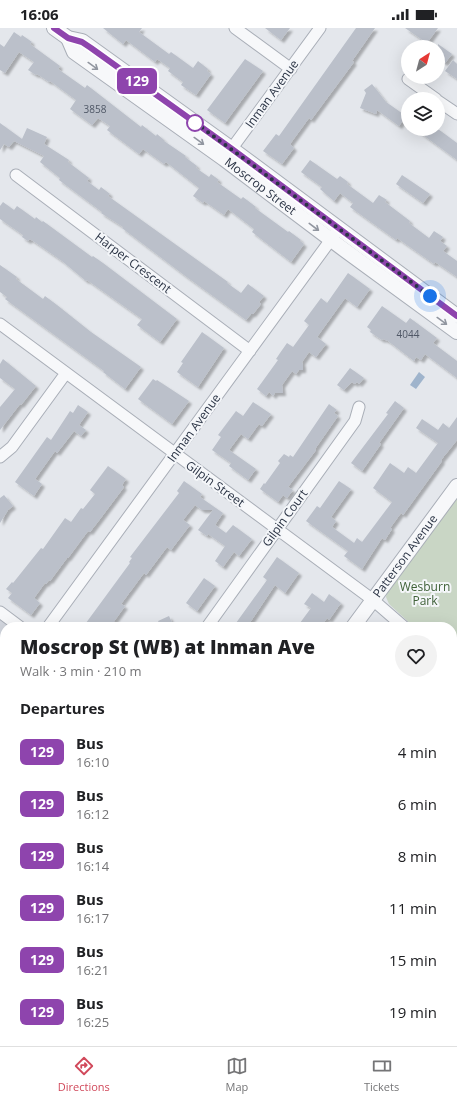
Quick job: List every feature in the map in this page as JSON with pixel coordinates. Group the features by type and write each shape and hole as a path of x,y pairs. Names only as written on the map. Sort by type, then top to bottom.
{"street":[{"name":"Moscrop Street","path":"54,28 68,38 82,42 335,234 457,332"},
{"path":"235,28 291,69"},
{"name":"Inman Avenue","path":"228,154 320,28"},
{"path":"415,84 426,92"},
{"path":"445,106 457,114"},
{"name":"Harper Crescent","path":"16,175 250,351"},
{"name":"Moscrop Street","path":"335,234 457,316"},
{"name":"Inman Avenue","path":"52,622 335,234"},
{"name":"Gilpin Street","path":"0,324 373,600 398,622"},
{"path":"0,457 12,446 66,373"},
{"name":"Gilpin Court","path":"211,622 355,421 359,408"},
{"name":"Patterson Avenue","path":"358,622 457,486"},
{"path":"0,612 13,622"}],"green space":[{"name":"Wesburn Park","path":"457,496 457,622 409,622 389,604 386,597 387,592"}],"water":[{"path":"419,372 425,377 416,389 410,385"}],"building":[{"path":"103,28 142,28 139,32 169,54 171,52 193,68 198,61 208,69 207,71 211,74 196,95 181,85 183,82 168,71 170,68 157,59 155,62 126,40 123,44"},
{"path":"265,28 290,28 281,40"},
{"path":"356,28 375,28 352,61 354,62 311,120 309,118 290,144 294,148 282,164 263,151 276,134 279,136"},
{"path":"405,28 438,28 429,40 423,40"},
{"path":"14,32 21,37 22,35 32,42 30,44 60,66 58,69 85,88 87,85 141,127 142,125 156,136 157,134 164,141 186,156 185,157 197,166 196,168 209,177 211,174 219,180 217,182 241,199 243,197 256,207 255,208 301,240 300,241 304,244 291,262 252,232 254,229 228,209 224,215 204,201 203,203 193,196 199,188 166,162 164,164 143,149 139,154 107,130 110,126 98,118 92,125 70,109 76,100 50,81 49,82 28,70 34,62 19,52 5,73 0,70 0,44 4,47"},
{"path":"445,49 452,54 445,63"},
{"path":"245,59 263,71 225,123 207,110"},
{"path":"453,60 457,64 457,79 445,71"},
{"path":"372,84 386,102 401,112 401,123 399,126 377,110 376,114 360,108 366,93 364,90"},
{"path":"0,123 22,139 27,128 47,137 44,144 69,160 68,162 89,178 87,181 99,190 101,187 110,194 108,196 228,282 227,283 241,293 248,284 264,296 259,302 261,304 246,320 184,275 122,228 123,227 101,213 102,212 59,180 60,178 40,162 44,156 14,141 9,147 4,144 0,150"},
{"path":"445,134 457,143 457,160 424,136 445,136"},
{"path":"310,160 337,179 340,176 348,182 347,184 373,203 379,195 387,200 385,202 429,238 434,231 443,237 440,241 447,246 443,251 457,261 457,277 435,262 434,264 397,238 396,240 350,207 353,203 340,193 334,201 320,189 322,187 301,172"},
{"path":"402,175 430,194 423,203 396,184"},
{"path":"3,202 14,210 17,206 35,219 36,217 42,222 43,221 92,257 93,256 103,263 177,319 160,342 137,325 142,319 87,280 86,281 62,261 39,245 30,239 28,241 22,237 23,235 0,219 0,206"},
{"path":"0,265 43,299 45,296 91,332 141,367 125,389 103,372 104,371 5,299 7,297 0,292"},
{"path":"348,273 370,289 357,307 345,298 317,337 326,344 316,357 309,352 302,362 303,370 299,370 296,374 292,371 282,385 283,393 275,393 273,396 269,392 266,396 257,389 278,360 276,359 280,353 287,343 293,347 309,325 304,321 321,298 327,303"},
{"path":"382,306 406,323 410,318 437,338 433,343 457,361 457,378 425,354 421,360 416,357 414,361 388,341 382,340 370,332 371,330 367,327"},
{"path":"202,332 224,348 198,387 177,372 183,363 181,362"},
{"path":"3,359 36,386 0,430 0,407 15,389 0,378 0,364"},
{"path":"350,368 364,378 359,384 357,382 355,384 352,382 344,390 337,385"},
{"path":"153,379 156,381 157,380 189,401 172,424 138,399"},
{"path":"395,401 404,408 379,443 381,444 362,471 351,463 388,414 386,413"},
{"path":"253,402 271,414 262,426 259,424 248,439 241,434 229,450 256,469 248,480 229,466 231,463 212,450 221,437 218,435 236,411 243,416"},
{"path":"329,404 337,410 334,413 338,416 315,449 316,450 288,487 293,490 287,498 283,495 278,502 260,489 280,463 278,461 284,454 289,457 290,455 293,457"},
{"path":"78,405 88,412 79,425 86,430 81,436 74,431 57,453 55,451 35,479 42,484 34,496 15,482 47,437 51,440 70,411 73,413"},
{"path":"457,417 457,440 441,460 442,461 403,515 401,513 390,528 392,529 385,540 382,538 362,569 344,556 348,551 306,521 317,506 320,508 339,481 351,489 331,517 336,521 332,527 354,543 357,538 362,542 392,502 373,488 390,463 404,473 408,467 416,473 438,443 416,428 422,419 438,430 443,423 449,428"},
{"path":"108,466 126,479 122,485 124,487 90,532 88,531 50,581 49,580 46,584 45,583 34,598 40,603 31,615 8,598 12,593 6,589 12,582 13,583 41,548 43,549 65,518 71,522 81,508 83,509 95,494 90,490"},
{"path":"184,481 202,494 200,497 223,513 215,525 226,533 233,525 252,539 239,556 234,552 223,567 215,561 225,546 208,534 207,536 198,530 213,510 202,510 195,505 183,520 190,525 171,550 167,547 146,575 144,573 121,604 125,606 114,622 87,622 130,563 129,562 132,558 130,557 179,493 177,491"},
{"path":"4,495 13,506 8,510 0,523 0,498"},
{"path":"277,557 299,573 285,593 275,585 250,622 237,622 267,580 263,577"},
{"path":"204,578 215,586 197,611 186,603"},
{"path":"312,593 324,602 329,594 341,603 329,620 327,618 324,622 301,622 311,608 304,604"},
{"path":"169,616 172,622 158,622"}],"bus line":[{"name":"129","path":"54,28 68,38 82,42 91,48 232,149 457,316"}],"route":[{"path":"195,123 193,121 430,296"}]}
